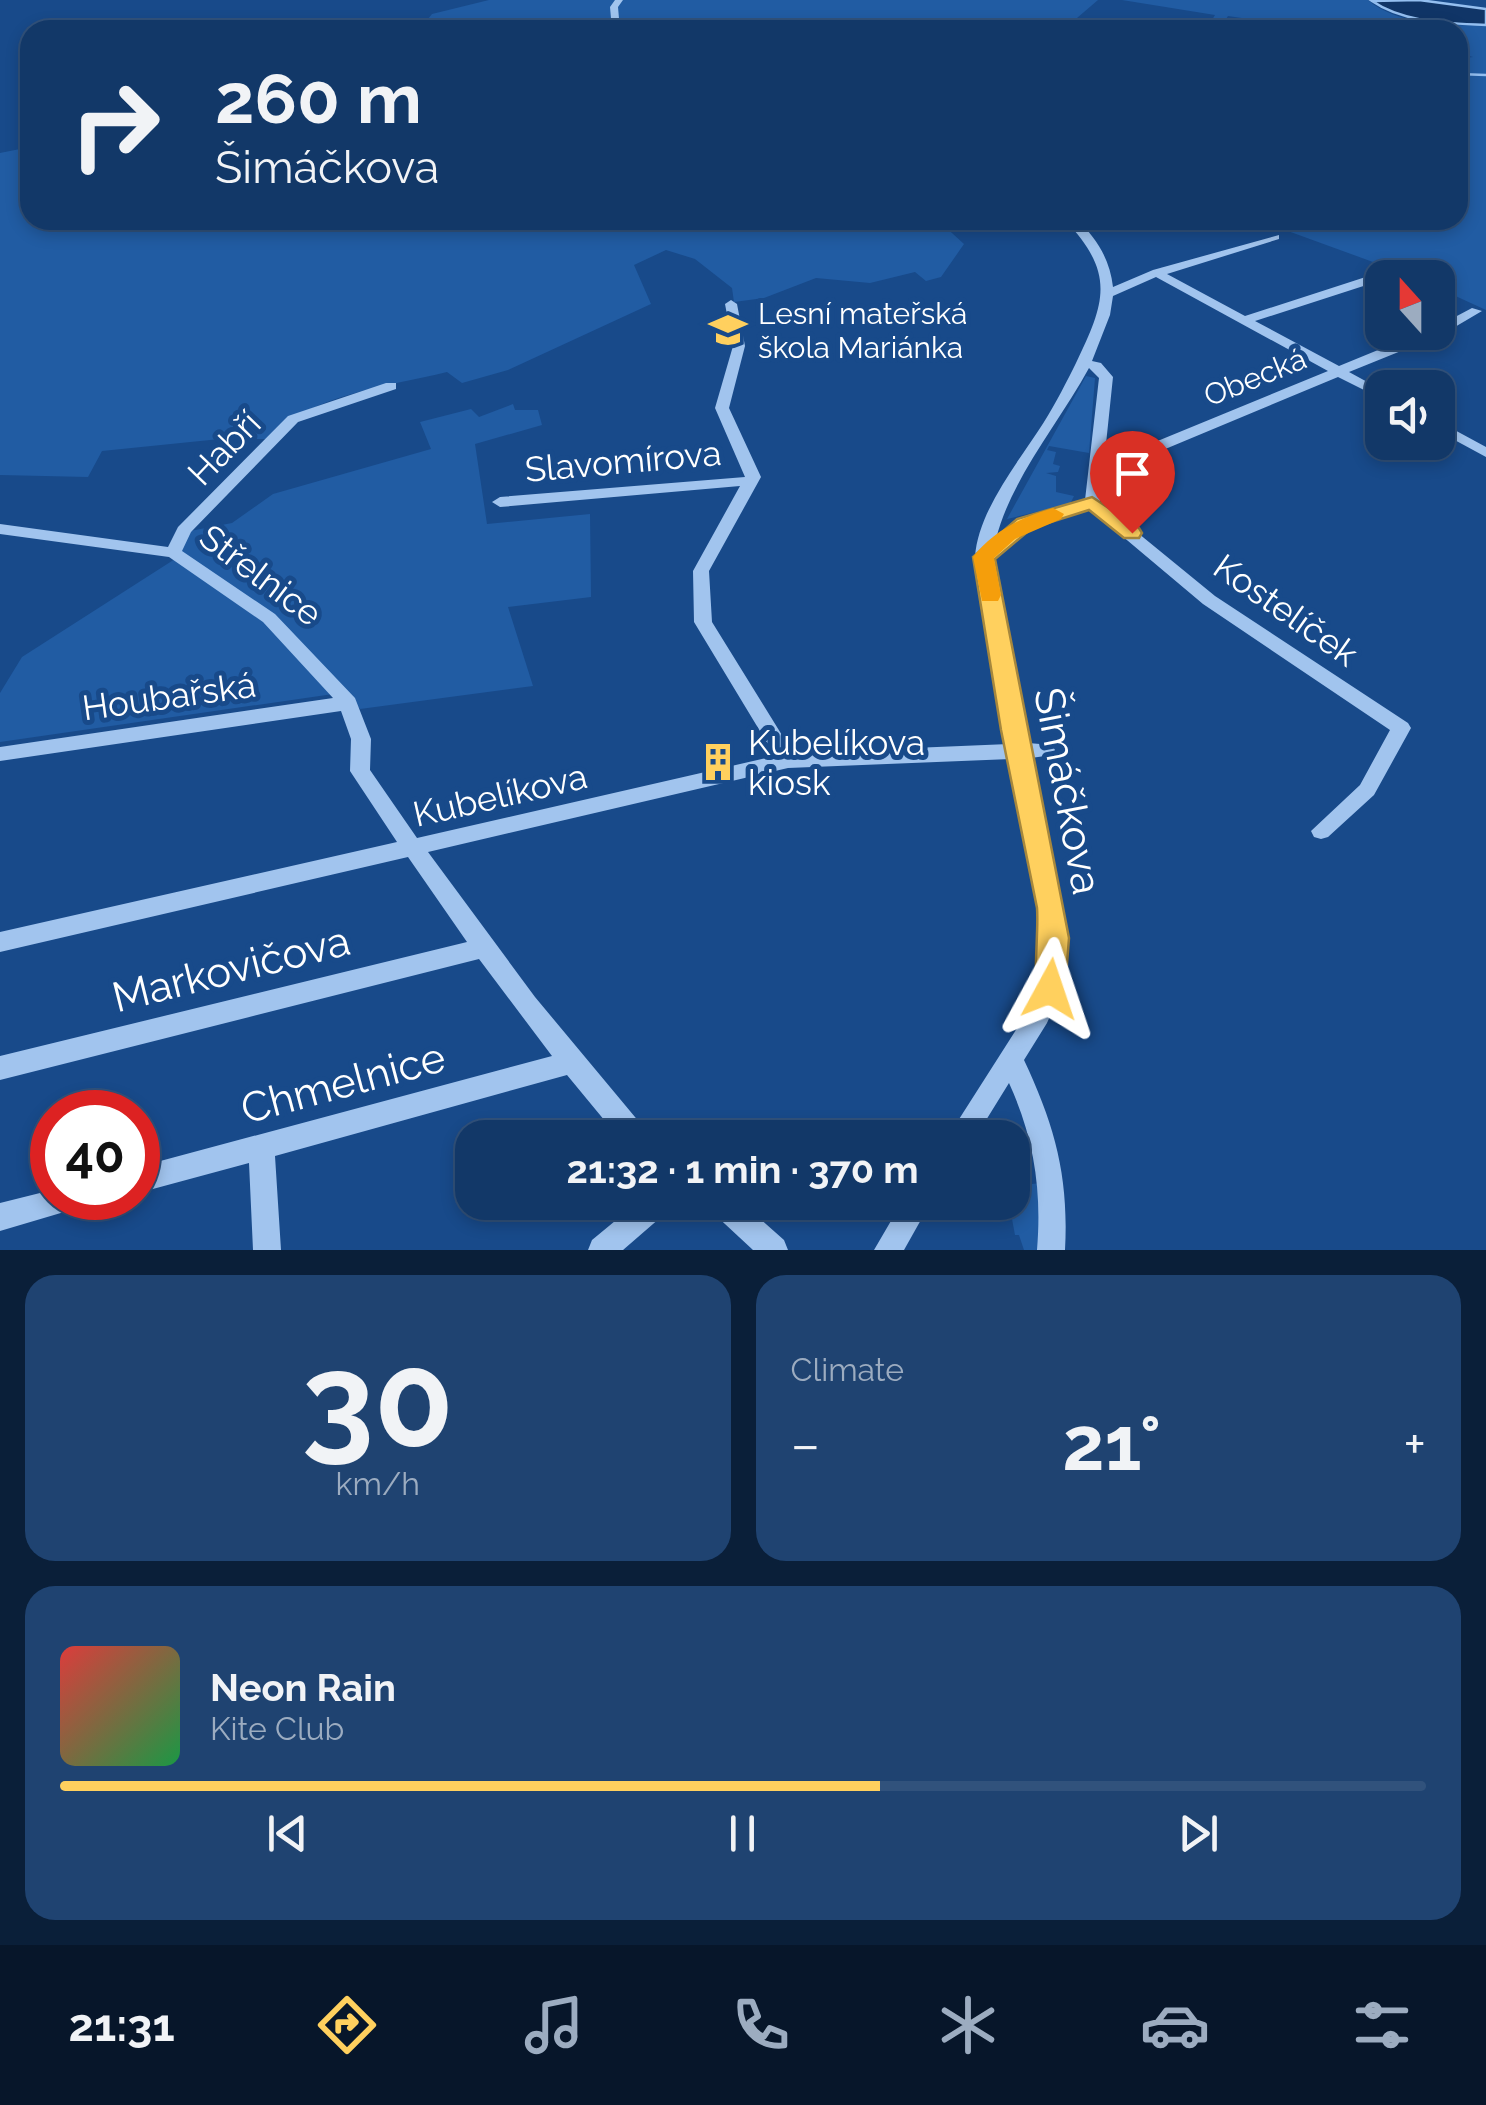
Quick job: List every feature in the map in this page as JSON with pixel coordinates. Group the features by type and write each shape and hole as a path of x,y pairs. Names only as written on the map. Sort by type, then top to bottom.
{"street":[{"path":"1080,230 1102,260 1108,294 1158,272 1275,237"},
{"path":"1158,272 1365,386"},
{"path":"1245,320 1365,281"},
{"name":"Šimáčkova","path":"972,1120 1050,989 1055,938 984,557 992,519 1098,336 1108,294"},
{"path":"731,304 739,346 722,408 753,477 701,571 702,622 788,761"},
{"name":"Obecká","path":"1455,322 1476,312"},
{"name":"Obecká","path":"1096,472 1393,350"},
{"path":"984,557 1025,524 1092,503 1106,376 1102,370 1082,363"},
{"name":"Habří","path":"173,553 184,530 293,419 391,386"},
{"path":"1455,436 1486,454"},
{"name":"Slavomírova","path":"500,502 751,481"},
{"name":"Kostelíček","path":"1092,503 1209,600 1401,728 1367,790 1321,831"},
{"name":"Střelnice","path":"0,529 173,553 268,618 348,703 361,739 360,772 482,948 570,1063 620,1120"},
{"name":"Houbařská","path":"0,754 348,703"},
{"name":"Kubelíkova","path":"0,942 788,761 1045,750"},
{"name":"Markovičova","path":"0,1068 482,948"},
{"path":"1011,1059 1047,1146 1055,1188 1052,1250"},
{"name":"Chmelnice","path":"160,1174 570,1063"},
{"path":"261,1146 266,1250"},
{"path":"0,1217 30,1209"},
{"path":"602,1250 638,1220"},
{"path":"740,1220 774,1250"},
{"path":"888,1250 907,1220"}],"shaded area":[{"path":"489,0 1098,0 1075,20 427,20 432,14"},
{"path":"1122,0 1368,0 1414,20 1255,20 1228,16 1225,20 1212,20 1215,15"},
{"path":"1419,0 1486,9 1486,25 1468,24 1468,20 1412,18 1372,1"},
{"path":"1468,25 1486,26 1486,310 1455,296 1455,260 1367,260 1285,230 1468,230 1468,58 1473,57 1468,56"},
{"path":"20,149 20,230 949,230 964,244 941,277 926,281 915,272 870,283 816,278 764,298 734,302 732,288 695,259 666,250 634,265 651,304 508,370 462,383 447,372 352,394 307,411 268,439 220,439 102,451 88,477 0,475 0,153"},
{"path":"1086,376 1095,378 1089,453 1049,446 1047,450 1056,452 1053,464 1060,466 1058,472 1046,473 1056,476 1056,492 1074,496 1070,504 1007,519"},
{"path":"513,404 515,410 538,410 542,425 475,444 487,524 590,514 591,597 508,607 533,686 360,709 347,692 0,742 0,693 22,657 175,559 190,531 232,523 273,494 431,449 420,422 471,409 479,417"},
{"path":"1050,1182 1048,1250 1024,1250 1019,1235 1015,1235 1012,1220 1030,1220 1030,1184"}],"waterway":[{"path":"1468,74 1486,75"}],"slow traffic":[{"path":"990,595 984,557 1008,534 1053,514"}],"place":[{"name":"Lesní mateřská škola Mariánka","path":"728,330"},
{"name":"Kubelíkova kiosk","path":"718,762"}],"route":[{"path":"1050,989 1055,938 1051,908 984,557 1025,524 1092,503 1132,533"}]}
